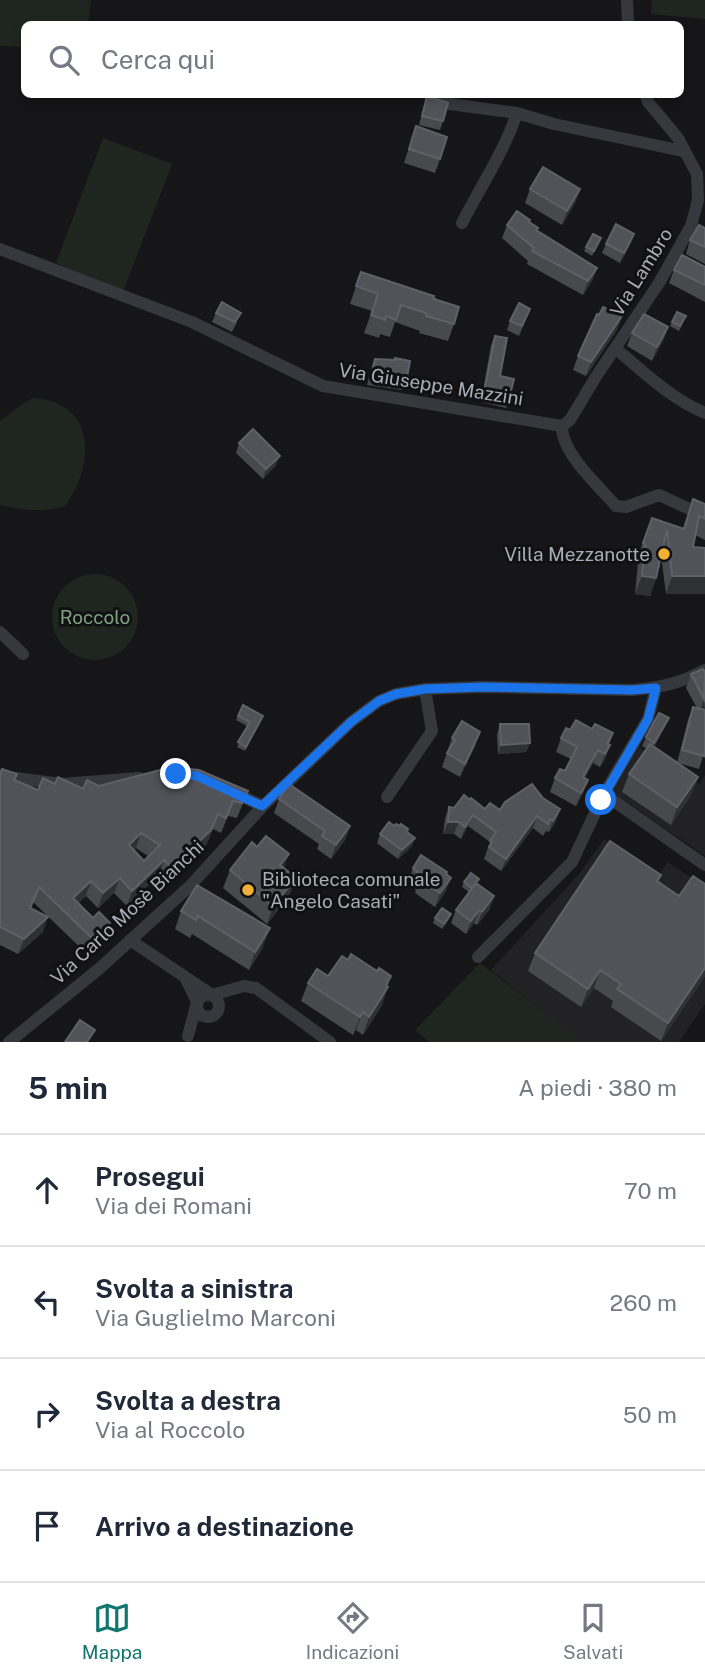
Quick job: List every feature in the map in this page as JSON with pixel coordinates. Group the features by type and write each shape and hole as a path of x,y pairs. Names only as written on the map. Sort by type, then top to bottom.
{"street":[{"path":"627,0 628,21"},
{"name":"Via Lambro","path":"562,426 570,420 691,229 698,200 697,174 678,138 646,98"},
{"path":"442,103 517,113 554,124 683,151"},
{"path":"462,223 509,137 517,113"},
{"name":"Via Giuseppe Mazzini","path":"0,249 192,322 323,386 562,426"},
{"path":"616,349 671,394 705,413"},
{"path":"562,426 565,443 616,506 626,507 659,495 705,516"},
{"path":"0,632 23,654"},
{"name":"Via Carlo Mosè Bianchi","path":"7,1037 28,1028 190,886 262,806 351,722 379,701 396,694 425,689 656,688 688,679 705,670"},
{"path":"478,957 572,862 604,794 648,719 656,688"},
{"path":"387,797 432,731 425,689"},
{"path":"0,776 61,784 154,777"},
{"path":"221,787 262,806"},
{"path":"604,794 705,864"},
{"path":"130,940 217,999 217,1011"},
{"path":"184,976 201,1015 208,1017 217,1011"},
{"path":"185,1039 244,986"},
{"path":"185,1039 201,996 244,986 256,988 330,1042"}],"shaded area":[{"path":"639,747 700,784 705,775 705,856 612,792"},
{"path":"604,839 658,876 668,862 705,887 705,1004 679,1042 580,1042 491,970 580,873"}],"green space":[{"path":"0,0 91,0 88,21 21,21 21,47 0,46"},
{"path":"652,0 705,0 705,19 651,14"},
{"path":"103,138 172,164 123,292 56,263"},
{"path":"33,398 54,402 69,411 79,423 84,438 82,472 65,506 32,510 0,505 0,421"},
{"name":"Roccolo","path":"95,574 111,578 125,587 134,601 138,617 134,633 125,647 111,656 95,660 79,656 65,647 56,633 52,617 56,601 65,587 79,578"},
{"path":"480,963 580,1042 429,1042 415,1030"}],"building":[{"path":"426,98 448,103 443,121 422,116"},
{"path":"416,126 447,137 440,159 409,149"},
{"path":"543,167 580,189 567,211 530,189"},
{"path":"517,211 538,228 536,230 597,268 588,281 532,251 534,248 507,225"},
{"path":"616,224 634,234 624,253 606,244"},
{"path":"699,225 705,228 705,247 690,240"},
{"path":"593,234 601,238 594,251 586,247"},
{"path":"682,255 705,267 705,285 674,270"},
{"path":"361,272 459,307 454,324 401,305 396,320 386,316 385,320 371,315 378,294 356,286"},
{"path":"222,302 241,313 235,322 216,313"},
{"path":"519,303 530,309 522,326 510,321"},
{"path":"603,307 622,316 591,362 578,356 597,314 599,315"},
{"path":"677,312 686,316 680,326 672,322"},
{"path":"644,314 668,327 657,347 632,333"},
{"path":"495,336 507,338 500,376 514,379 509,399 484,393"},
{"path":"395,358 410,361 407,377 372,371 375,359"},
{"path":"253,429 280,456 266,469 239,443"},
{"path":"693,499 705,504 705,519 699,516 693,547 705,548 705,576 672,576 667,530 656,578 642,576 643,543 652,518 684,529"},
{"path":"703,669 705,672 704,699 691,674"},
{"path":"243,705 263,716 246,747 238,742 250,722 238,716"},
{"path":"693,707 705,710 704,756 682,750"},
{"path":"659,713 669,718 654,743 646,737"},
{"path":"576,720 592,729 595,724 613,733 605,754 598,750 583,777 588,780 581,793 555,778 560,769 565,771 577,747 561,738 566,728 570,730"},
{"path":"462,721 480,732 465,764 447,753"},
{"path":"500,724 529,724 530,743 501,745"},
{"path":"650,744 698,777 677,807 629,774"},
{"path":"2,769 17,774 14,780 38,790 43,778 55,784 58,777 83,789 87,780 99,786 164,769 199,770 248,791 242,803 233,801 226,818 218,814 211,830 172,868 164,860 132,891 120,878 103,893 91,881 73,898 93,918 99,912 110,923 93,939 39,887 30,908 48,917 24,939 0,927","holes":["141,833 160,845 144,861 129,845"]},
{"path":"289,784 350,826 336,845 322,836 325,831 279,799"},
{"path":"532,784 543,798 560,809 548,824 537,816 506,859 489,847 496,832 473,815 465,827 459,822 448,822 449,807 454,808 464,795 485,809 490,803 500,810 505,802"},
{"path":"389,822 394,826 401,824 415,838 402,850 380,834"},
{"path":"266,836 289,854 280,865 296,878 273,906 230,870 252,842 257,847"},
{"path":"610,841 661,875 657,881 679,896 693,876 705,884 705,968 668,1023 617,989 621,984 600,970 588,989 535,953"},
{"path":"421,855 447,872 451,878 440,893 420,880 422,877 413,868"},
{"path":"471,873 479,879 472,888 464,882"},
{"path":"476,883 494,896 471,921 456,910"},
{"path":"197,885 270,928 255,952 198,916 196,920 181,911"},
{"path":"442,908 451,914 444,924 435,918"},
{"path":"351,954 377,971 379,968 391,976 386,985 388,987 369,1017 363,1012 360,1017 308,983 317,969 328,976 342,956 348,960"},
{"path":"80,1020 95,1030 87,1042 65,1042"}],"place":[{"name":"Villa Mezzanotte","path":"664,554"},
{"name":"Biblioteca comunale \"Angelo Casati\"","path":"248,890"}],"route":[{"path":"176,774 197,776 262,806 351,722 379,701 396,694 425,689 483,687 632,690 656,688 648,719 601,800"}]}
